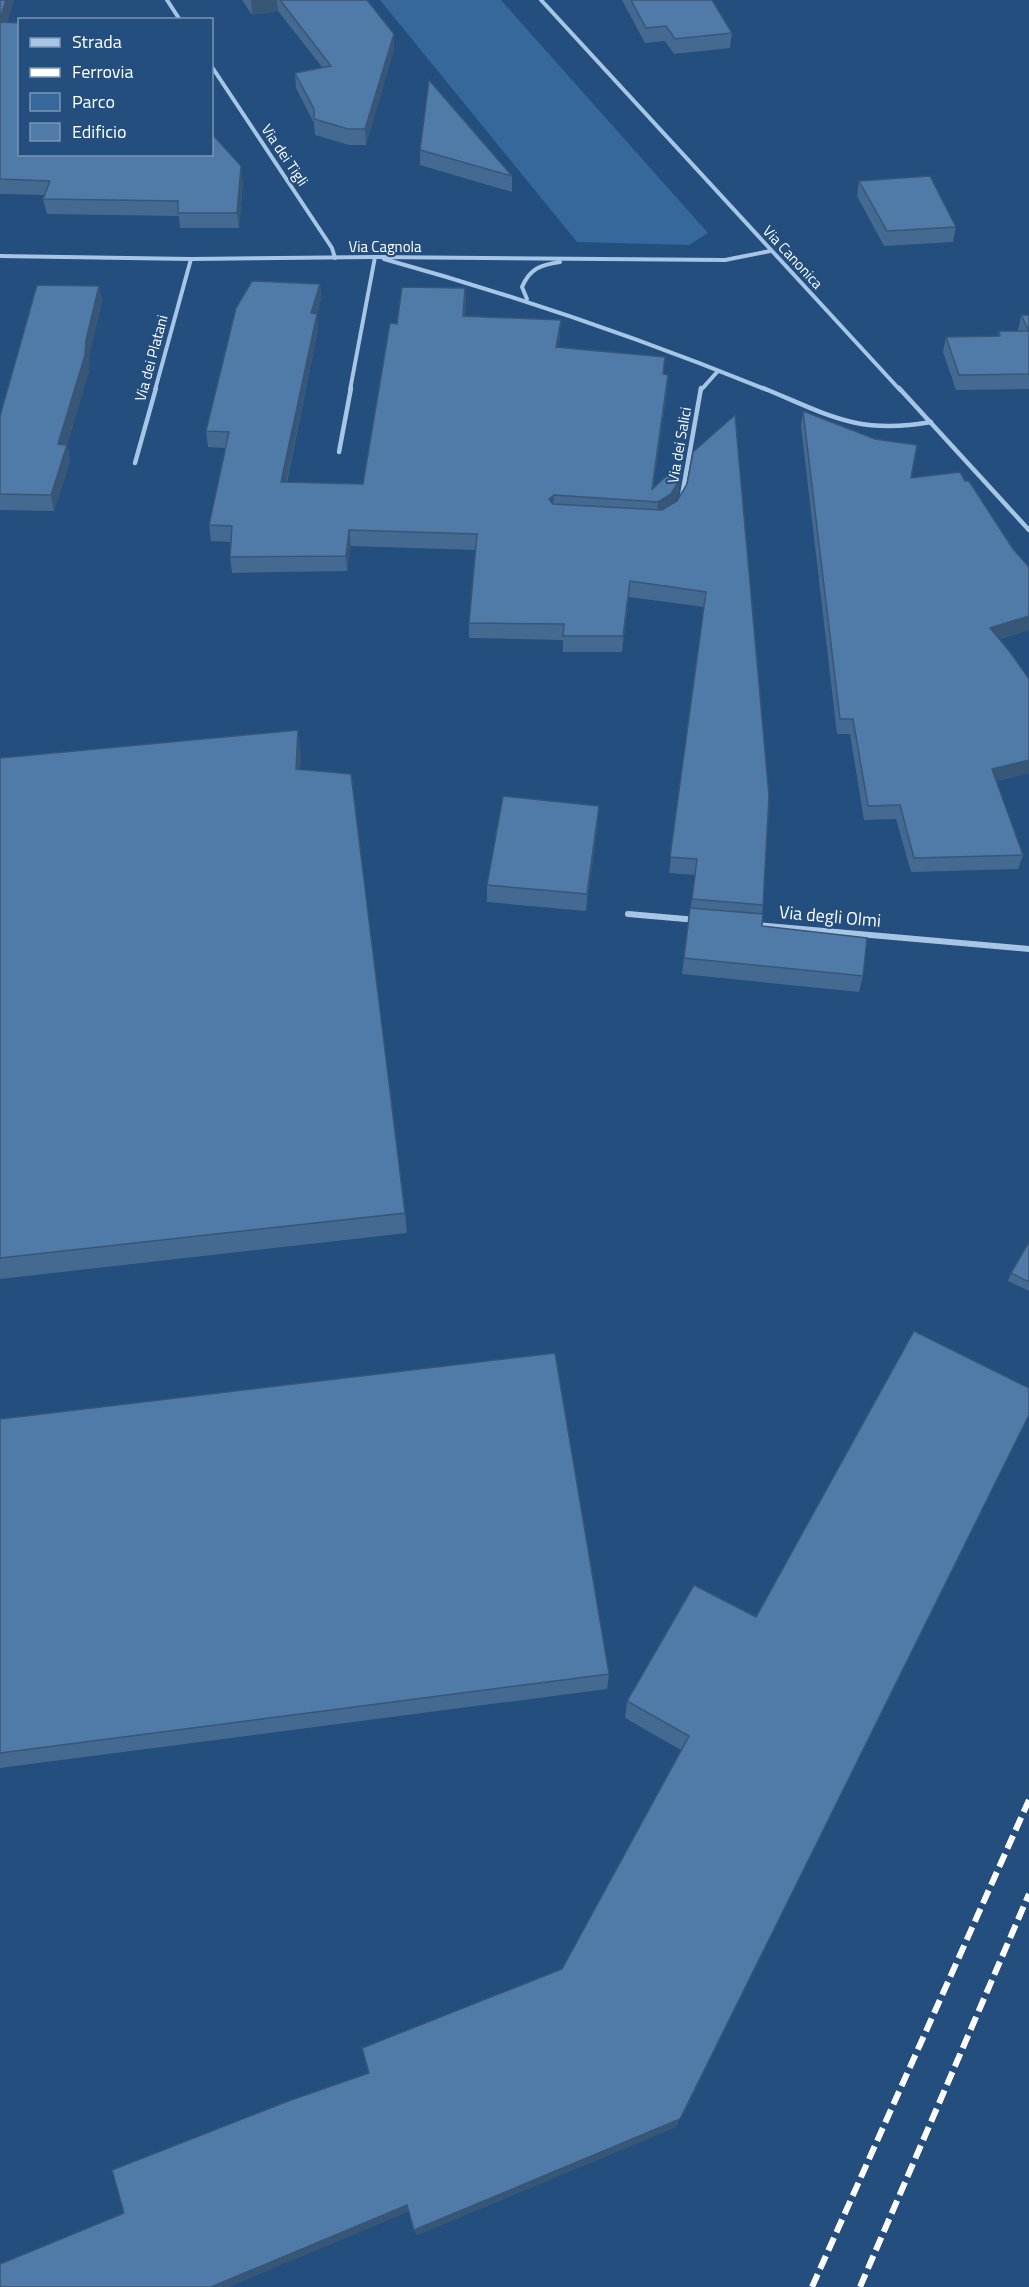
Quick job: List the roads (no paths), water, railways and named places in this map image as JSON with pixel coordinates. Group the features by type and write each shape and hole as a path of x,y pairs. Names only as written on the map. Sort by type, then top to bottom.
{"street":[{"path":"167,0 179,18"},
{"name":"Via Canonica","path":"541,0 1029,530"},
{"name":"Via dei Tigli","path":"213,69 332,248 335,258"},
{"name":"Via Cagnola","path":"0,256 191,259 375,257 725,260 770,251"},
{"path":"339,452 375,257 527,299 571,314 839,420 872,428 896,428 931,422"},
{"name":"Via dei Platani","path":"135,463 191,259"},
{"path":"527,299 522,287 527,274 534,267 581,259"},
{"name":"Via dei Salici","path":"679,507 701,388 718,371"},
{"path":"628,914 710,921"},
{"name":"Via degli Olmi","path":"746,924 1029,949"}],"railway":[{"path":"812,2287 1029,1800"},
{"path":"860,2287 1029,1894"}]}
